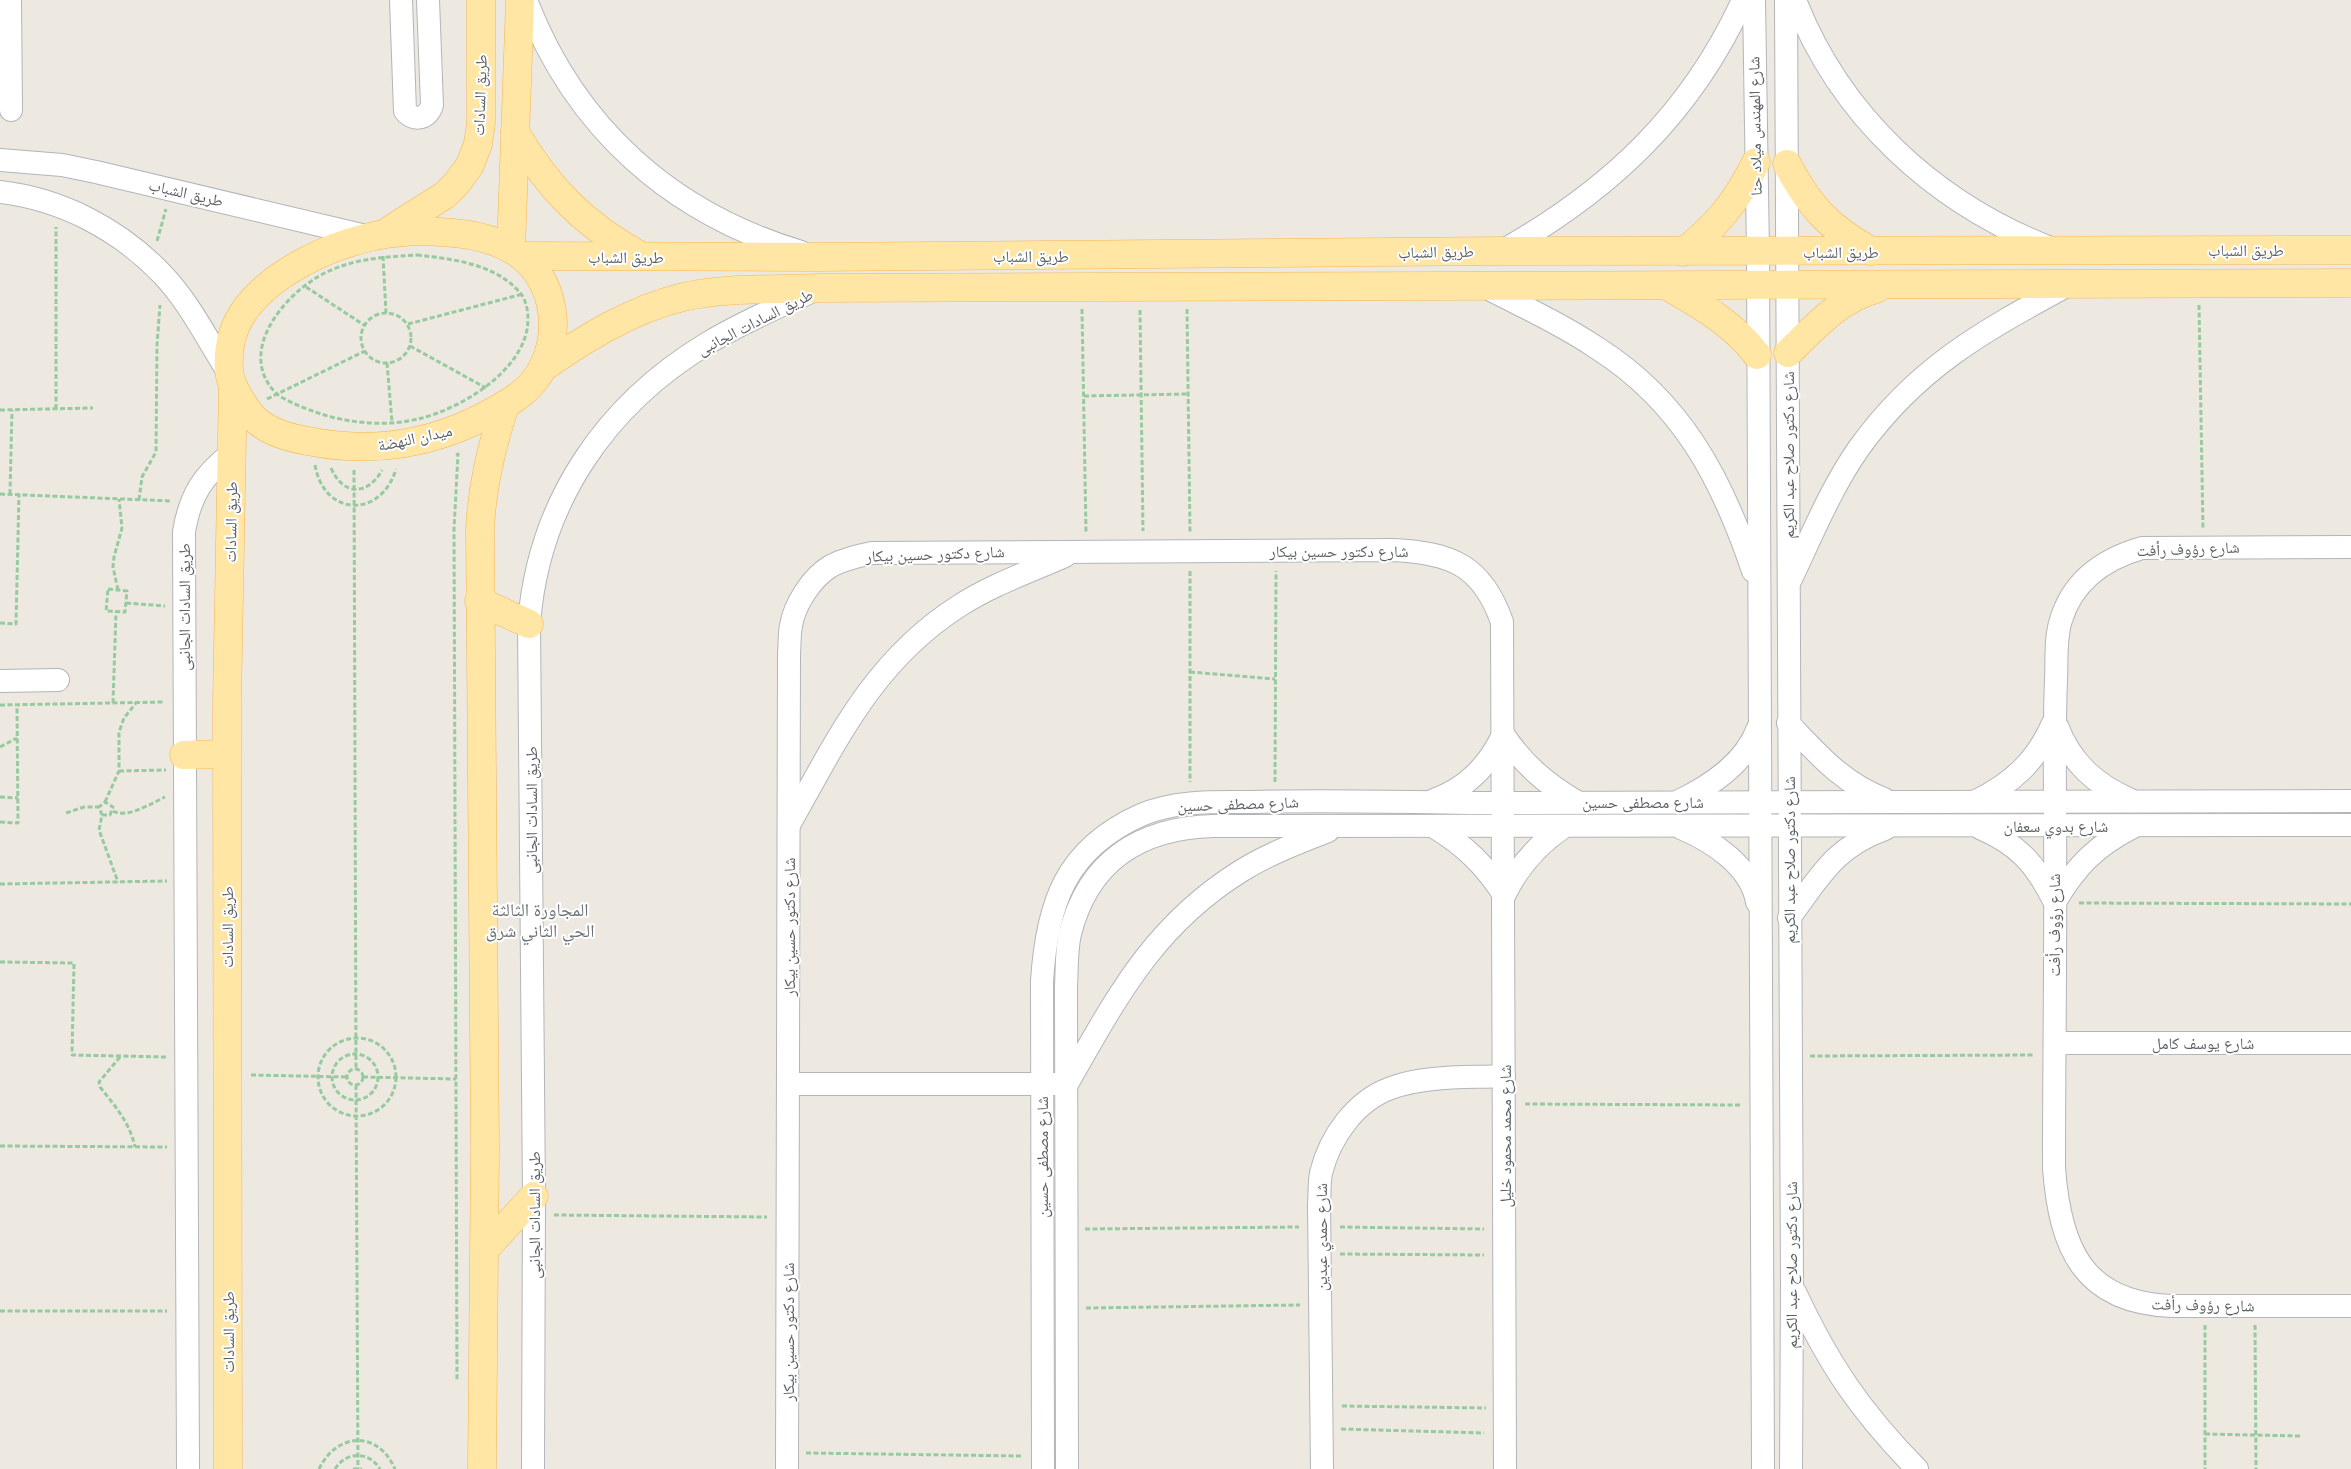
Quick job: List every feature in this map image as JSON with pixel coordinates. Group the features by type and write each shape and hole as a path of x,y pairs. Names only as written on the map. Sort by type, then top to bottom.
{"main road":[{"name":"طريق السادات","path":"379,243 445,195 457,183 470,165 478,144 481,123 481,0"},
{"path":"516,252 515,132 520,0"},
{"path":"515,132 539,170 569,205 616,242 643,257"},
{"path":"1683,252 1702,238 1724,216 1746,184 1756,162"},
{"path":"1787,164 1801,191 1821,215 1844,236 1871,252"},
{"name":"ميدان النهضة","path":"418,231 452,232 487,239 516,252 535,271 534,291 552,308 554,328 551,348 544,367 534,382 508,403 473,423 396,451 331,446 294,439 274,432 256,420 247,409 231,380 228,352 233,329 245,308 295,279 326,251 379,243 418,231"},
{"name":"طريق الشباب","path":"516,252 643,257 816,257 1502,252 2351,250"},
{"name":"طريق الشباب","path":"544,367 587,337 652,306 684,297 720,292 820,288 2351,283"},
{"path":"1788,353 1825,316 1845,302 1867,292 1890,285"},
{"path":"1667,286 1727,325 1746,340 1757,355"},
{"name":"طريق السادات","path":"228,1469 226,754 232,452 231,380"},
{"path":"482,1469 485,1249 479,601 482,496 487,467 508,403"},
{"path":"479,601 530,624"},
{"path":"184,771 226,754"},
{"path":"485,1249 534,1206"}],"street":[{"path":"10,0 11,110"},
{"path":"401,0 405,110 409,115 420,118 426,116 432,105 428,0"},
{"path":"526,0 537,28 559,69 585,108 615,143 650,175 687,202 728,225 771,243 816,257"},
{"path":"1502,252 1544,228 1583,201 1653,137 1684,100 1711,61 1743,0"},
{"name":"شارع المهندس ميلاد حنا","path":"1754,0 1758,252"},
{"name":"شارع المهندس ميلاد حنا","path":"1786,0 1787,252"},
{"path":"1794,0 1822,57 1846,94 1874,128 1905,160 1939,188 1976,213 2015,234 2056,251"},
{"name":"طريق الشباب","path":"0,160 62,165 171,189 379,243"},
{"path":"0,192 18,194 57,205 93,221 127,243 156,269 191,311 231,380"},
{"name":"شارع دكتور صلاح عبد الكريم","path":"1758,252 1763,1469"},
{"name":"شارع دكتور صلاح عبد الكريم","path":"1787,252 1789,1056 1792,1286 1790,1469"},
{"path":"1788,584 1838,482 1882,418 1909,389 1969,341 2070,284"},
{"path":"1482,285 1599,349 1650,391 1672,415 1710,468 1726,497 1759,590"},
{"name":"طريق السادات الجانبى","path":"533,1469 534,1206 530,624 532,591 548,529 576,472 614,420 660,376 708,343 820,288"},
{"name":"طريق السادات الجانبى","path":"188,1469 184,532 191,502 200,484 212,468 232,452"},
{"name":"شارع رؤوف رأفت","path":"2351,547 2142,548 2120,554 2099,566 2082,581 2069,600 2061,621 2057,644 2054,720 2054,1168 2056,1197 2061,1223 2070,1247 2083,1268 2101,1286 2123,1298 2147,1305 2351,1306"},
{"name":"شارع دكتور حسين بيكار","path":"787,1461 791,625 800,602 812,584 830,567 849,558 872,553 1276,550 1421,551 1444,556 1464,566 1481,581 1494,600 1502,622 1504,803"},
{"path":"789,826 857,706 878,677 903,650 930,626 991,588 1081,552"},
{"path":"0,682 58,680"},
{"path":"2054,720 2063,742 2092,779 2112,792 2134,802"},
{"path":"1974,802 2002,787 2032,761 2045,741 2054,720"},
{"path":"1676,802 1718,778 1736,762 1752,743 1760,722"},
{"path":"1788,723 1826,764 1846,780 1868,793 1892,802"},
{"path":"1504,734 1515,751 1538,776 1578,802"},
{"path":"1426,802 1446,796 1465,785 1481,771 1494,754 1504,734"},
{"name":"شارع مصطفى حسين","path":"1043,1463 1042,1084 1044,954 1047,926 1066,878 1082,857 1100,839 1122,824 1145,813 1190,803 1275,801 1504,803 1760,802"},
{"name":"شارع بدوي سعفان","path":"1760,802 2351,801"},
{"name":"شارع محمد محمود خليل","path":"1504,803 1505,1469"},
{"name":"شارع مصطفى حسين","path":"1067,1469 1066,987 1069,936 1076,913 1087,891 1101,871 1119,854 1140,841 1162,832 1186,827 1760,825"},
{"name":"شارع بدوي سعفان","path":"1760,825 2351,825"},
{"path":"788,1084 1067,1084 1128,979 1152,947 1179,918 1241,870 1276,851 1340,826"},
{"path":"1434,827 1451,837 1474,856 1504,894 1512,878 1529,856 1549,836 1565,826"},
{"path":"1675,826 1708,841 1723,852 1742,871 1756,894 1760,918"},
{"path":"1789,918 1832,860 1857,842 1892,826"},
{"path":"1975,826 2001,837 2024,854 2042,877 2054,902"},
{"path":"2054,902 2069,878 2088,857 2110,839 2135,826"},
{"name":"شارع يوسف كامل","path":"2054,1049 2351,1043"},
{"name":"شارع حمدي عبدين","path":"1322,1469 1321,1175 1330,1148 1344,1123 1365,1103 1390,1088 1420,1081 1504,1076"},
{"path":"1792,1286 1816,1338 1846,1387 1882,1433 1917,1469"}],"path":[{"path":"139,500 142,477 156,452 156,269 171,189"},
{"path":"56,409 57,205"},
{"path":"295,279 328,271 357,261 379,243"},
{"path":"379,243 417,255 471,264 534,291"},
{"path":"379,243 386,313"},
{"path":"295,279 364,326"},
{"path":"295,279 282,308 266,333 260,354 264,375 277,394 326,416 359,423 396,451"},
{"path":"2199,284 2204,547"},
{"path":"1187,286 1190,803"},
{"path":"1081,552 1084,396 1082,287"},
{"path":"1140,287 1144,552"},
{"path":"408,324 534,291"},
{"path":"331,468 335,478 343,486 354,489 366,488 376,481 417,419 441,412 464,401 484,387 505,368 523,346 528,330 528,312 534,291"},
{"path":"386,313 394,314 408,324 412,339 410,346 401,358 387,363 378,362 365,350 361,342 364,326 370,319 386,313"},
{"path":"410,346 484,387 508,403"},
{"path":"247,409 365,350"},
{"path":"315,464 318,480 326,493 339,502 354,506 370,503 382,495 392,483 396,451 387,363"},
{"path":"1084,396 1187,394"},
{"path":"0,410 93,408"},
{"path":"10,494 12,410"},
{"path":"451,456 458,454 454,529 458,1381"},
{"path":"307,462 336,468"},
{"path":"348,469 361,470"},
{"path":"354,470 356,1070"},
{"path":"375,470 382,470"},
{"path":"0,494 191,502"},
{"path":"0,623 16,624 19,494"},
{"path":"118,590 113,567 122,528 120,499"},
{"path":"1275,801 1276,550"},
{"path":"108,589 118,590 127,591 125,612 106,611 108,589"},
{"path":"126,603 184,607"},
{"path":"113,703 116,612"},
{"path":"1190,672 1275,680"},
{"path":"0,705 184,702"},
{"path":"66,813 84,807 99,807 105,802 119,771 119,732 124,718 136,703"},
{"path":"0,822 18,823 17,705"},
{"path":"0,747 17,738"},
{"path":"119,771 184,771"},
{"path":"112,811 127,813 184,771"},
{"path":"0,797 18,798"},
{"path":"105,802 112,806 112,811"},
{"path":"99,807 102,815 100,830 118,882"},
{"path":"102,815 110,815 112,811"},
{"path":"0,884 185,881"},
{"path":"2054,902 2351,904"},
{"path":"0,962 74,963 72,1056 186,1057"},
{"path":"356,1038 366,1040 384,1050 394,1067 396,1078 394,1088 384,1105 376,1111 356,1116 346,1115 329,1104 320,1091 318,1076 323,1058 329,1050 337,1044 356,1038"},
{"path":"1789,1056 2054,1049"},
{"path":"356,1054 369,1059 377,1070 378,1078 377,1084 369,1095 356,1100 342,1096 337,1090 332,1077 337,1064 349,1055 356,1054"},
{"path":"120,1056 99,1082 100,1087 123,1116 136,1147"},
{"path":"356,1070 363,1077 456,1080"},
{"path":"356,1070 349,1073 348,1077 348,1081 356,1085"},
{"path":"250,1084 250,1074 348,1077"},
{"path":"353,1469 359,1469 356,1085 363,1077"},
{"path":"1504,1104 1761,1105"},
{"path":"0,1146 186,1147"},
{"path":"534,1206 788,1218"},
{"path":"1067,1229 1320,1226 1505,1229"},
{"path":"1320,1254 1505,1255"},
{"path":"1067,1308 1320,1305"},
{"path":"2205,1306 2205,1469"},
{"path":"2255,1306 2256,1469"},
{"path":"0,1311 187,1311"},
{"path":"1321,1406 1505,1408"},
{"path":"1321,1428 1505,1434"},
{"path":"2205,1434 2300,1436"},
{"path":"319,1469 324,1458 334,1448 345,1442 358,1440 369,1442 381,1448 391,1458 395,1469"},
{"path":"335,1469 342,1460 358,1455 373,1460 380,1469"},
{"path":"787,1461 1043,1463"}],"district":[{"name":"المجاورة الثالثة الحي الثاني شرق","path":"540,920"}]}
